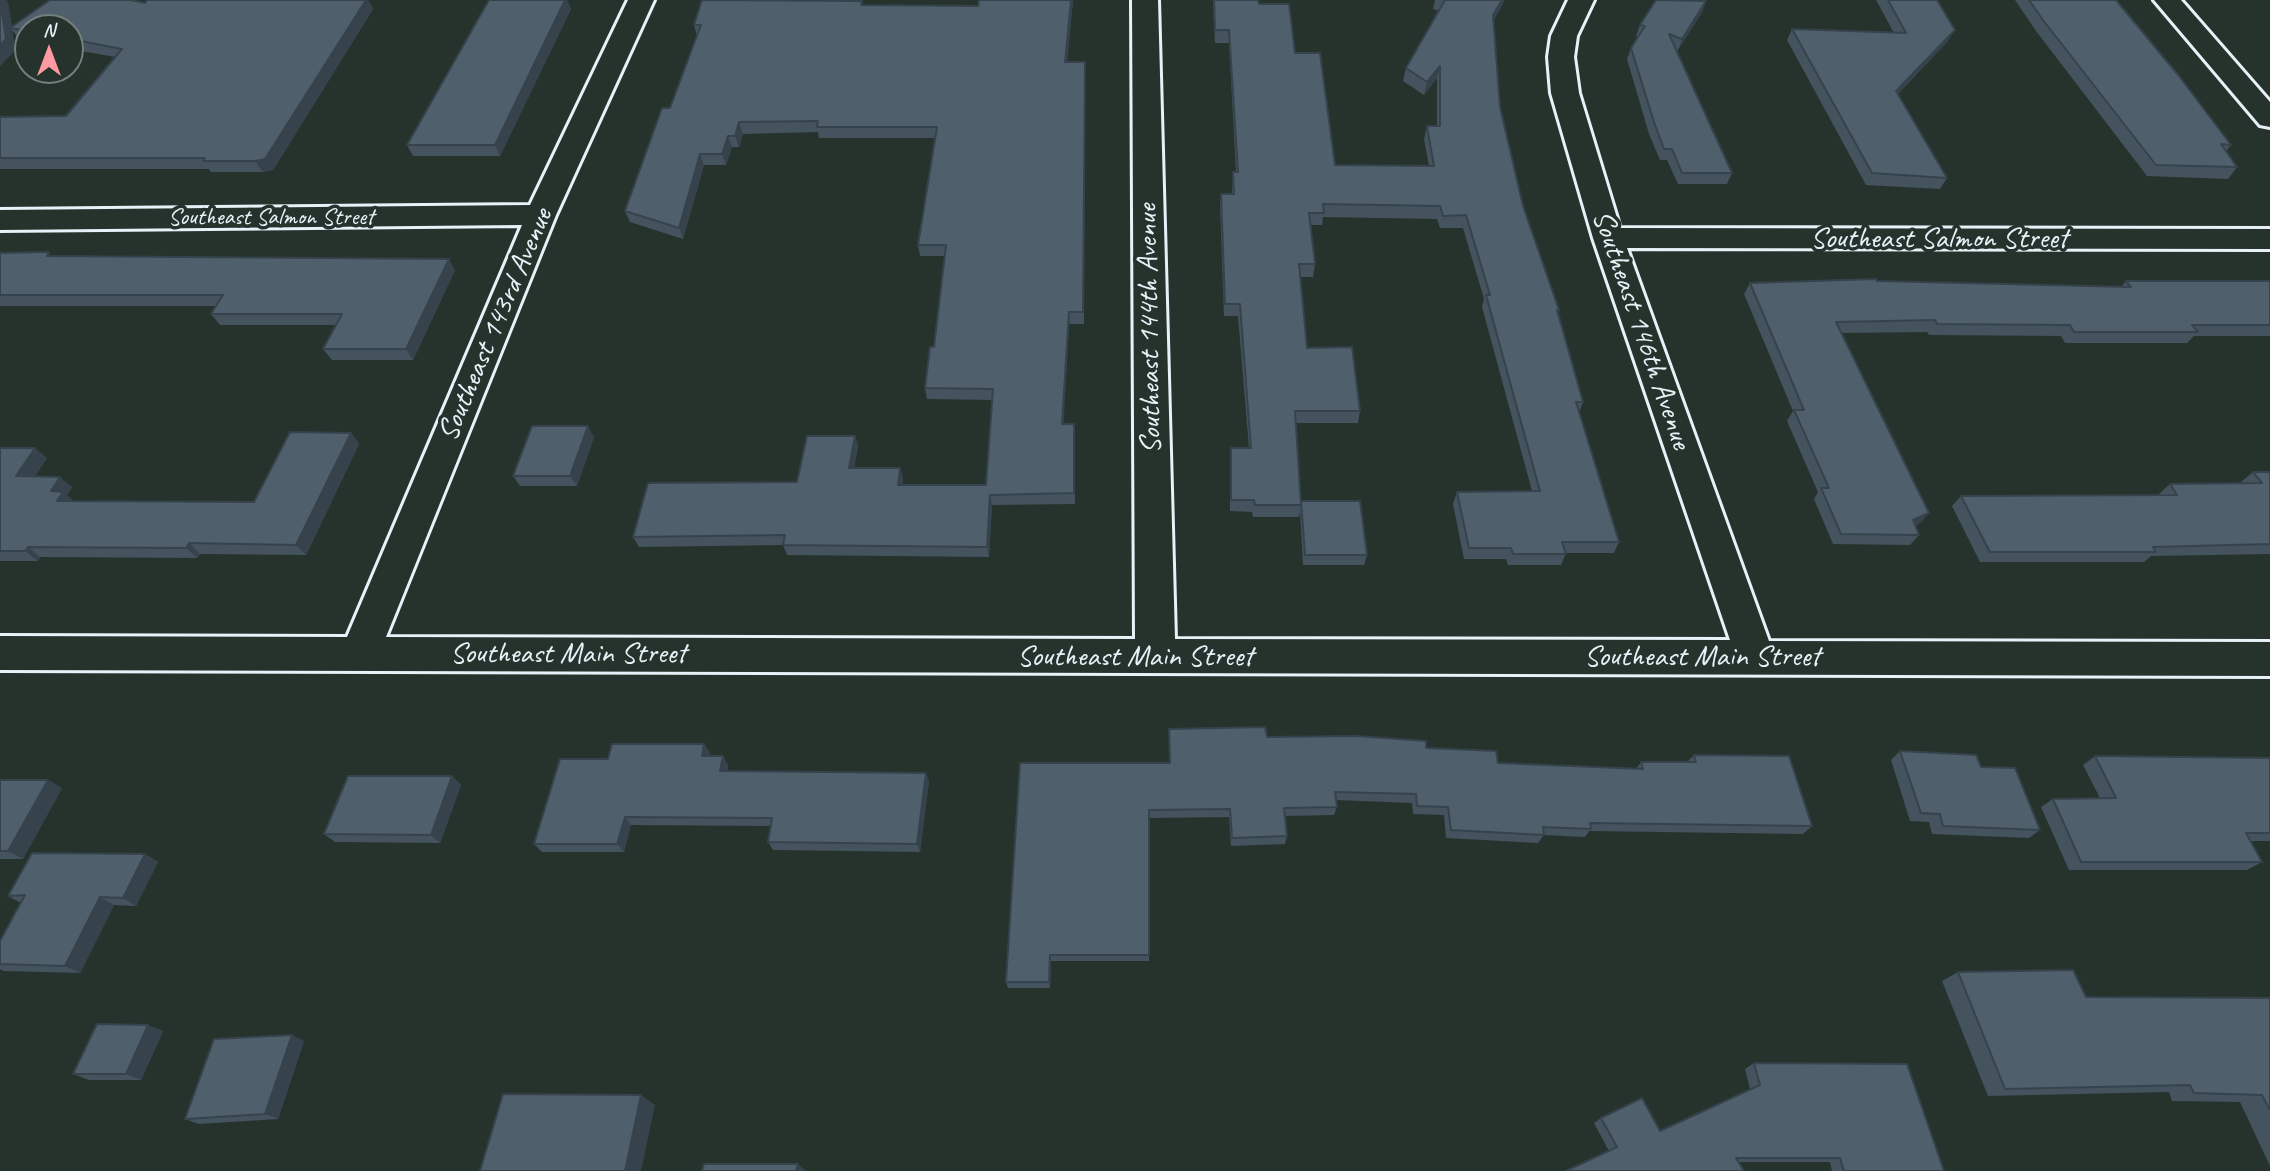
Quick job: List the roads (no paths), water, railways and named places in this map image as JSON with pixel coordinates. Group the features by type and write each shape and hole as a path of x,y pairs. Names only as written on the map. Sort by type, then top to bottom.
{"street":[{"name":"Southeast 143rd Avenue","path":"360,653 541,215 641,0"},
{"name":"Southeast 144th Avenue","path":"1145,0 1155,657"},
{"name":"Southeast 146th Avenue","path":"1581,0 1564,36 1561,57 1565,93 1608,238 1755,656"},
{"path":"2167,0 2270,119"},
{"name":"Southeast Salmon Street","path":"0,220 541,215"},
{"name":"Southeast Salmon Street","path":"1608,238 2270,240"},
{"name":"Southeast Main Street","path":"0,653 2270,659"}]}
